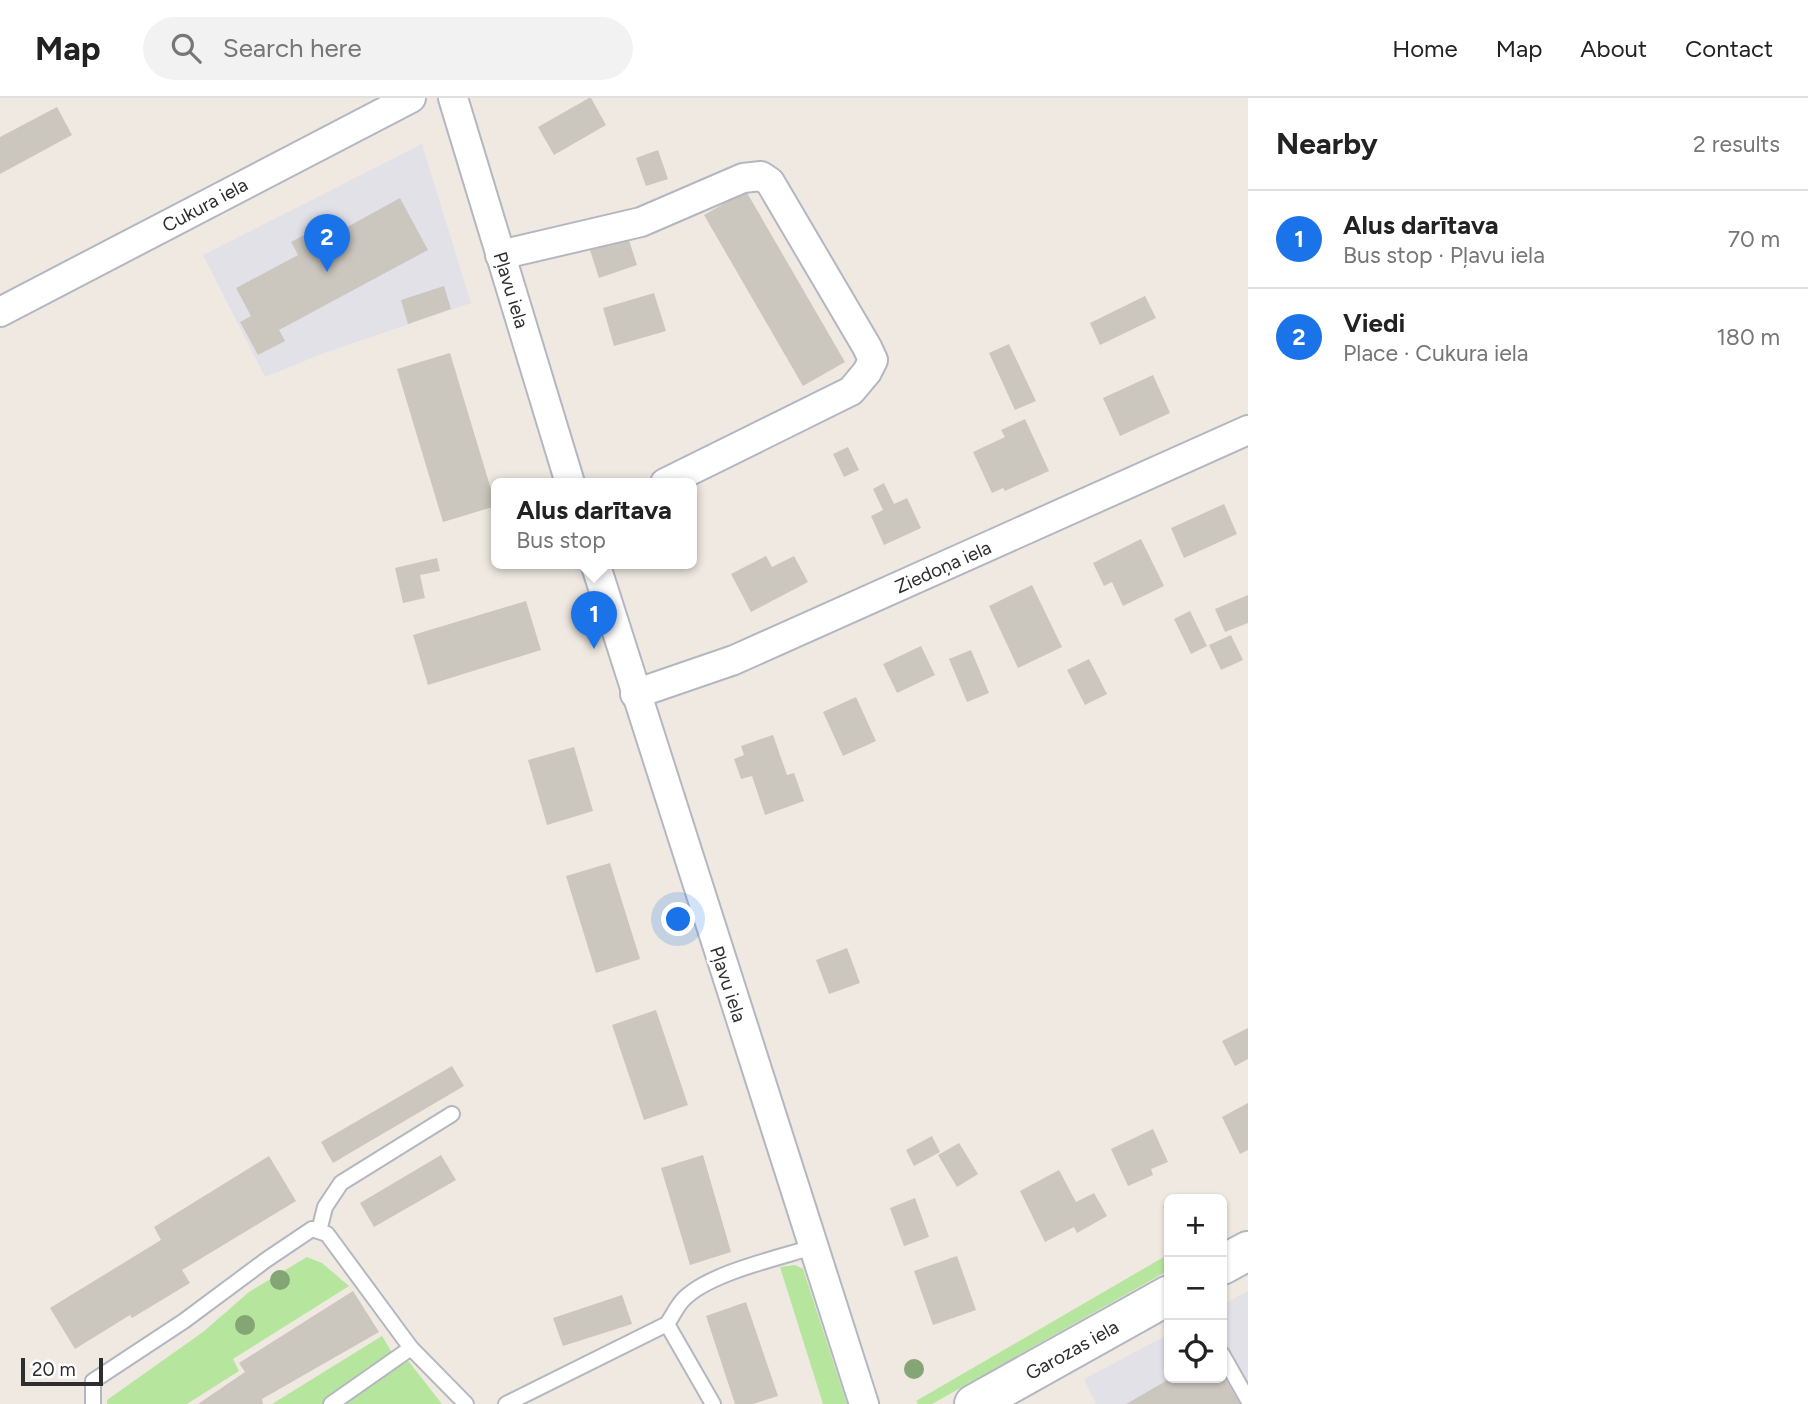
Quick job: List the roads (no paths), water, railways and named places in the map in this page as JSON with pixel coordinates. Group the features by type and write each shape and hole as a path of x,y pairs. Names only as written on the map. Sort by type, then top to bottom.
{"main road":[{"path":"1227,1262 1248,1251"},
{"name":"Garozas iela","path":"974,1404 1164,1298"}],"street":[{"name":"Cukura iela","path":"0,312 411,98"},
{"name":"Pļavu iela","path":"453,98 568,478"},
{"path":"500,255 641,222 743,178 761,176 770,182 873,360 867,372 850,391 675,478"},
{"name":"Ziedoņa iela","path":"635,694 734,660 1248,430"},
{"name":"Pļavu iela","path":"597,569 864,1404"}],"lane":[{"path":"319,1231 325,1207 341,1183 452,1114"},
{"path":"93,1404 93,1381 184,1321 312,1228 327,1234 411,1348 466,1404"},
{"path":"506,1404 667,1324 682,1301 699,1287 728,1274 813,1247"},
{"path":"667,1324 713,1404"},
{"path":"331,1404 411,1348"},
{"path":"1227,1363 1248,1400"}],"place":[{"name":"Viedi","path":"327,272"},
{"name":"Alus darītava","path":"594,649"}]}
